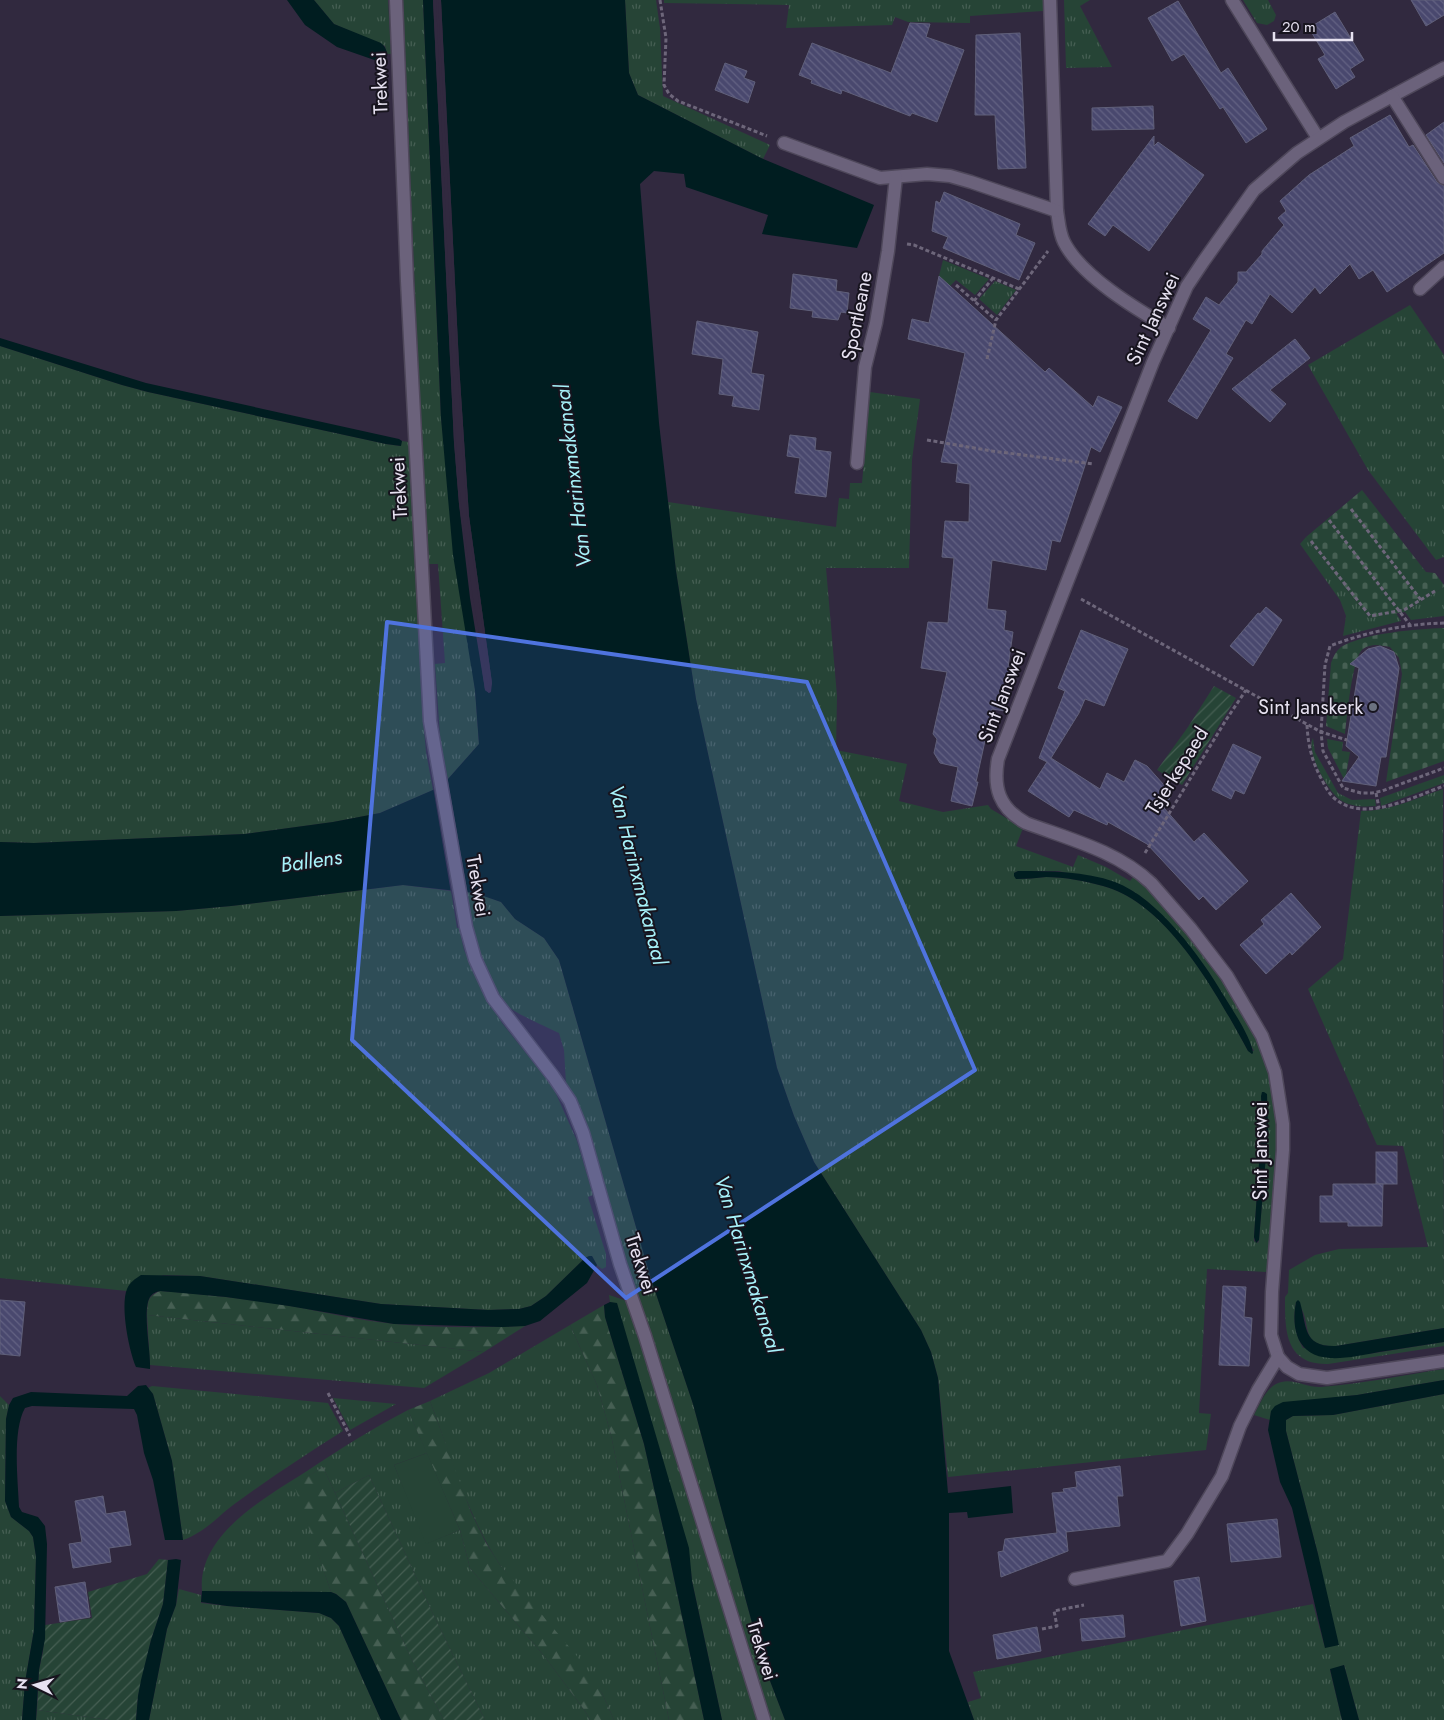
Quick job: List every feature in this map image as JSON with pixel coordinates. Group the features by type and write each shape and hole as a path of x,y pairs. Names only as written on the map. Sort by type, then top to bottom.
{"street":[{"name":"Trekwei","path":"396,0 415,439 430,720 466,927 475,959 493,998 570,1101 582,1133 620,1264 645,1336 764,1720"},
{"path":"1050,0 1057,211 1060,231 1071,254 1084,268 1119,296 1169,328"},
{"path":"1232,0 1318,138"},
{"name":"Sint Janswei","path":"1278,1357 1271,1334 1283,1124 1275,1072 1257,1027 1244,1002 1212,954 1151,883 1135,870 1096,849 1026,823 1015,817 1006,808 1000,798 996,784 998,759 1153,362 1192,278 1254,190 1297,153 1318,138 1444,68"},
{"path":"1392,96 1444,178"},
{"path":"784,143 880,178 927,174 950,176 1057,211"},
{"name":"Sportleane","path":"858,463 865,367 876,323 890,242 896,177"},
{"path":"1420,289 1444,267"},
{"path":"1075,1579 1167,1561 1187,1534 1222,1476 1240,1426 1258,1390 1278,1357 1287,1367 1298,1374 1327,1378 1444,1360"}],"path":[{"path":"660,0 666,38 664,85 670,94 678,101 784,143"},
{"path":"890,242 914,245 1019,289"},
{"path":"987,360 996,320 1050,249"},
{"path":"974,301 993,278"},
{"path":"956,285 996,320"},
{"path":"927,440 992,451 1084,462 1111,468"},
{"path":"1351,510 1421,600"},
{"path":"1329,520 1410,626"},
{"path":"1311,540 1370,616 1404,610 1434,590"},
{"path":"1063,589 1321,732 1347,740"},
{"path":"1444,623 1410,626 1369,633 1330,646 1325,665 1321,732 1323,751 1343,788 1361,793 1376,792 1444,768"},
{"name":"Tsjerkepaed","path":"1135,870 1157,830 1246,690"},
{"path":"1307,724 1308,745 1312,759 1327,790 1339,802 1356,808 1379,808 1444,786"},
{"path":"1376,792 1379,808"},
{"path":"328,1393 350,1436"},
{"path":"1042,1629 1057,1626 1054,1611 1084,1606"}],"highlighted area":[{"path":"387,622 807,682 975,1070 626,1298 352,1040"}],"green space":[{"path":"314,0 388,0 391,54 387,54 385,46 334,24"},
{"path":"403,0 423,0 441,418 475,690 479,744 448,779 441,749 435,664 445,663 438,564 429,564 417,343"},
{"path":"625,0 656,0 660,28 663,96 770,145 763,159 638,95 629,73"},
{"path":"664,0 1043,0 1043,11 970,16 970,23 908,22 895,17 892,25 786,28 789,5 664,3"},
{"path":"1064,0 1090,0 1080,6 1112,67 1066,68"},
{"path":"1243,0 1268,0 1276,15 1274,21 1267,25 1257,23"},
{"path":"943,260 989,279 975,295 956,280 950,286 939,276"},
{"path":"995,281 1016,290 997,315 979,299"},
{"path":"1410,305 1444,355 1444,557 1436,560 1368,470 1308,365"},
{"path":"0,346 148,392 386,444 400,446 402,441 409,442 422,708 426,752 433,790 380,813 333,822 245,834 34,843 0,842"},
{"path":"870,392 920,399 912,460 909,568 826,568 837,696 836,750 907,764 899,801 943,812 988,805 991,809 1023,828 1016,846 1073,867 1078,855 1106,867 1130,881 1134,876 1150,890 1184,929 1232,994 1264,1056 1274,1095 1277,1135 1267,1272 1207,1269 1199,1413 1211,1414 1206,1450 948,1477 938,1378 931,1352 921,1330 814,1162 794,1116 777,1068 696,699 676,571 668,502 836,527 839,498 849,499 850,483 862,483","holes":["1018,871 1059,871 1131,890 1149,903 1179,934 1206,968 1234,1013 1254,1051 1248,1051 1222,1004 1189,954 1170,931 1149,911 1127,896 1103,886 1060,878 1016,879 1014,873","1267,1094 1268,1131 1258,1243 1254,1241 1254,1237 1262,1119 1261,1096"]},
{"path":"1362,490 1426,572 1435,573 1444,585 1444,587 1405,612 1369,618 1306,537"},
{"path":"1306,537 1369,618 1396,613 1401,621 1343,636 1346,616 1340,600 1300,544"},
{"path":"1444,587 1444,616 1411,620 1405,612"},
{"path":"1444,628 1444,761 1386,782 1402,674 1399,658 1390,647 1379,645 1366,647 1359,654 1353,675 1345,734 1326,726 1331,663 1336,652 1341,647 1363,638 1406,631"},
{"path":"1214,686 1236,698 1182,785 1157,770 1188,727"},
{"path":"1313,738 1315,752 1338,793 1352,800 1375,799 1376,806 1354,805 1346,803 1337,797 1325,781 1315,762 1311,744"},
{"path":"1327,739 1343,742 1342,751 1350,752 1345,781 1328,748"},
{"path":"1444,775 1444,783 1381,806 1380,798"},
{"path":"1443,789 1444,1328 1336,1346 1323,1345 1315,1342 1310,1337 1304,1316 1296,1302 1295,1320 1296,1331 1303,1348 1369,1354 1444,1342 1444,1346 1328,1364 1314,1363 1303,1358 1295,1351 1287,1332 1285,1297 1288,1293 1289,1270 1315,1255 1339,1249 1428,1247 1403,1146 1377,1145 1308,989 1343,959 1361,811 1382,809"},
{"path":"403,885 451,891 457,928 459,928 464,950 482,991 502,1023 553,1087 577,1141 593,1195 588,1197 606,1254 606,1267 602,1269 597,1265 592,1256 585,1258 546,1296 531,1306 519,1309 488,1310 381,1304 200,1276 163,1275 127,1291 0,1278 0,916 176,911"},
{"path":"467,892 501,902 515,919 544,938 559,960 651,1279 693,1404 762,1660 785,1720 770,1720 577,1103 566,1083 564,1050 559,1033 512,1009 495,989 472,926"},
{"path":"160,1291 258,1301 395,1324 460,1327 525,1326 484,1352 147,1315 149,1300"},
{"path":"609,1295 624,1300 629,1306 758,1720 722,1720 691,1572 617,1304 610,1302"},
{"path":"604,1305 605,1317 644,1444 704,1720 669,1720 611,1435 597,1385 570,1325"},
{"path":"147,1315 484,1352 424,1388 150,1365"},
{"path":"570,1325 597,1385 611,1435 669,1720 614,1720 602,1693 500,1565 488,1546 469,1506 430,1401 489,1373"},
{"path":"1444,1369 1444,1380 1322,1399 1271,1411 1270,1420 1254,1415 1269,1390 1282,1382 1287,1381 1315,1387 1336,1386"},
{"path":"152,1386 328,1403 343,1431 252,1491 200,1532 183,1540 172,1461 153,1394 148,1388"},
{"path":"1444,1394 1444,1720 1359,1720 1344,1665 1330,1670 1342,1720 974,1720 968,1702 981,1698 973,1672 1313,1604 1325,1648 1318,1554 1286,1431 1286,1420 1293,1416 1333,1415"},
{"path":"0,1396 9,1405 6,1419 5,1501 11,1517 29,1531 33,1537 36,1557 34,1630 25,1682 22,1720 0,1720"},
{"path":"333,1398 396,1404 350,1430"},
{"path":"430,1401 471,1512 486,1543 500,1565 576,1655 602,1693 614,1720 590,1720 545,1657 470,1568 460,1530 408,1410"},
{"path":"408,1410 427,1453 394,1465 427,1543 460,1530 470,1568 545,1657 590,1720 485,1720 434,1616 369,1475 335,1493 323,1467 295,1485 331,1592 202,1591 203,1571 211,1552 222,1535 238,1519 255,1505 369,1431"},
{"path":"427,1453 460,1530 426,1544 394,1465"},
{"path":"323,1467 412,1660 444,1720 401,1720 346,1602 331,1592 294,1485"},
{"path":"369,1475 434,1616 485,1720 444,1720 412,1660 335,1493"},
{"path":"159,1559 168,1560 163,1604 151,1640 138,1696 136,1720 110,1720 37,1710 39,1670 43,1652 45,1625 92,1618 88,1592 147,1574"},
{"path":"179,1589 201,1595 201,1603 319,1613 331,1618 339,1626 381,1720 149,1720 167,1629 176,1605"},
{"path":"37,1710 110,1720 36,1720"}],"water":[{"path":"287,0 314,0 334,24 381,43 387,53 385,61 383,63 337,47 305,25"},
{"path":"423,0 433,0 454,442 459,504 485,690 489,693 492,683 469,516 459,364 441,0 625,0 629,73 638,95 761,158 874,205 857,248 762,234 768,215 686,187 684,174 654,171 640,184 659,423 676,571 696,699 777,1068 794,1116 814,1162 921,1330 931,1352 938,1378 948,1493 1011,1486 1013,1513 968,1518 967,1512 949,1513 949,1651 974,1720 785,1720 762,1660 693,1404 651,1279 559,960 544,938 515,919 501,902 475,893 403,885 176,911 0,916 0,842 34,843 245,834 333,822 380,813 433,790 448,779 479,744 475,690 453,555 441,418"},
{"path":"0,338 146,383 399,439 402,441 401,446 122,385 0,346"},
{"path":"1018,871 1067,872 1103,878 1131,890 1147,901 1177,930 1203,964 1241,1024 1253,1053 1248,1051 1222,1004 1189,954 1170,931 1149,911 1127,896 1103,886 1060,878 1016,879 1014,873"},
{"path":"1262,1092 1267,1094 1268,1131 1259,1240 1256,1243 1254,1237"},
{"path":"589,1256 592,1256 597,1265 587,1283 540,1321 525,1326 394,1324 226,1297 160,1291 150,1297 148,1303 147,1321 150,1369 136,1367 126,1328 124,1306 127,1289 141,1275 200,1276 381,1304 488,1310 519,1309 531,1306 546,1296"},
{"path":"1298,1300 1308,1334 1317,1343 1336,1346 1444,1328 1444,1342 1348,1357 1330,1358 1319,1356 1303,1347 1296,1331 1295,1312"},
{"path":"610,1302 617,1303 689,1548 692,1581 722,1720 704,1720 644,1444 605,1317 604,1305"},
{"path":"1444,1380 1444,1394 1333,1415 1293,1416 1286,1420 1286,1431 1339,1645 1325,1648 1292,1508 1280,1482 1268,1430 1271,1411 1275,1406 1283,1402 1357,1395"},
{"path":"146,1385 153,1394 172,1461 183,1540 165,1540 153,1480 144,1453 137,1415 134,1409 32,1406 25,1408 21,1418 17,1443 19,1507 22,1512 38,1517 45,1526 47,1544 45,1639 39,1670 36,1720 22,1720 25,1682 34,1630 36,1557 33,1537 29,1531 11,1517 5,1501 6,1419 9,1405 13,1398 31,1392 127,1396 138,1386"},
{"path":"168,1560 181,1560 176,1605 167,1629 149,1720 136,1720 141,1680 151,1640 163,1604"},
{"path":"202,1591 331,1592 336,1594 346,1602 401,1720 381,1720 339,1626 331,1618 319,1613 227,1606 201,1602"},
{"path":"1344,1665 1359,1720 1342,1720 1330,1669"}],"pier":[{"path":"433,0 436,0 456,442 461,504 473,598 489,690 490,683 467,516 438,0 441,0 459,364 469,516 492,683 491,692 489,693 485,690 470,598 454,443"},
{"path":"447,776 468,895 451,893 433,787"}],"building":[{"path":"1411,0 1444,0 1444,15 1426,26"},
{"path":"1178,1 1221,73 1228,68 1267,129 1246,143 1223,107 1220,109 1184,54 1172,61 1148,18"},
{"path":"1335,12 1364,60 1350,69 1355,77 1336,89 1318,59 1325,55 1309,28"},
{"path":"910,23 930,24 926,37 964,50 937,122 912,113 910,116 842,90 841,94 811,83 812,80 799,75 812,43 891,73"},
{"path":"1020,33 1026,168 998,169 995,115 975,115 976,35"},
{"path":"725,63 747,71 744,78 755,82 748,103 715,90"},
{"path":"1153,106 1154,129 1092,130 1092,108"},
{"path":"1390,115 1409,147 1413,145 1437,182 1444,186 1444,253 1387,292 1373,270 1359,279 1350,264 1320,294 1315,287 1292,313 1270,294 1252,324 1246,320 1226,354 1233,358 1197,419 1168,401 1211,330 1193,319 1206,297 1219,305 1238,282 1238,272 1246,272 1284,225 1278,218 1286,211 1280,201 1309,175 1354,146 1350,138"},
{"path":"1444,122 1444,163 1426,135"},
{"path":"1154,136 1154,146 1158,142 1204,175 1149,251 1113,225 1105,236 1088,224"},
{"path":"944,192 1020,224 1016,235 1035,243 1019,280 943,248 948,237 932,231 936,201 940,203"},
{"path":"793,274 837,280 836,291 849,293 847,313 841,312 838,320 812,317 813,311 790,308"},
{"path":"939,276 1045,372 1049,368 1093,407 1098,396 1122,407 1100,452 1091,447 1060,542 1052,540 1046,570 992,560 987,609 1006,611 1004,630 1013,632 1008,667 1015,669 1005,711 992,709 972,806 951,801 958,767 940,763 934,753 937,739 933,734 947,672 921,668 928,622 948,623 954,558 942,557 945,521 969,522 970,484 956,482 958,464 941,462 965,353 908,339 912,319 929,323"},
{"path":"697,321 758,332 751,373 764,375 759,410 732,406 734,396 719,394 723,359 692,354"},
{"path":"1295,339 1310,358 1270,390 1286,404 1270,422 1232,389"},
{"path":"790,435 816,438 815,450 831,452 826,497 795,493 800,458 787,456"},
{"path":"1266,607 1282,620 1253,666 1230,646 1258,613 1260,614"},
{"path":"1081,630 1128,649 1104,706 1085,699 1079,713 1051,758 1100,789 1107,773 1124,782 1135,760 1147,766 1172,794 1164,808 1194,842 1204,833 1248,881 1216,910 1203,896 1199,900 1147,844 1108,822 1107,825 1074,810 1069,817 1028,791 1047,762 1039,758 1065,691 1058,688"},
{"name":"Sint Janskerk","path":"1380,646 1394,652 1399,668 1386,757 1381,757 1376,786 1342,781 1359,757 1346,746 1359,668 1350,664 1368,649"},
{"path":"1233,744 1261,757 1244,794 1235,790 1231,799 1212,790"},
{"path":"1291,893 1321,927 1292,955 1290,952 1266,974 1240,945 1264,924 1261,920"},
{"path":"1376,1152 1397,1152 1397,1184 1376,1184"},
{"path":"1333,1184 1383,1184 1382,1226 1348,1226 1348,1222 1320,1222 1320,1196 1333,1196"},
{"path":"1223,1286 1246,1287 1244,1317 1252,1318 1249,1366 1219,1365"},
{"path":"0,1300 25,1302 20,1356 0,1354"},
{"path":"1120,1466 1123,1496 1117,1496 1120,1526 1066,1532 1068,1551 1001,1577 998,1552 1003,1551 1005,1539 1057,1533 1052,1493 1064,1492 1063,1489 1077,1487 1075,1472"},
{"path":"103,1496 106,1514 125,1511 131,1545 109,1548 111,1562 73,1568 69,1544 82,1542 75,1501"},
{"path":"1277,1519 1281,1557 1231,1562 1227,1524"},
{"path":"1199,1577 1206,1621 1181,1626 1174,1581"},
{"path":"85,1582 90,1617 60,1622 55,1587"},
{"path":"1123,1615 1125,1637 1082,1641 1080,1619"},
{"path":"1037,1627 1041,1651 997,1659 993,1635"}],"place":[{"name":"Sint Janskerk","path":"1373,707"}],"water label":[{"name":"Van Harinxmakanaal","path":"573,476"},
{"name":"Ballens","path":"311,861"},
{"name":"Van Harinxmakanaal","path":"638,875"},
{"name":"Van Harinxmakanaal","path":"748,1264"}]}
